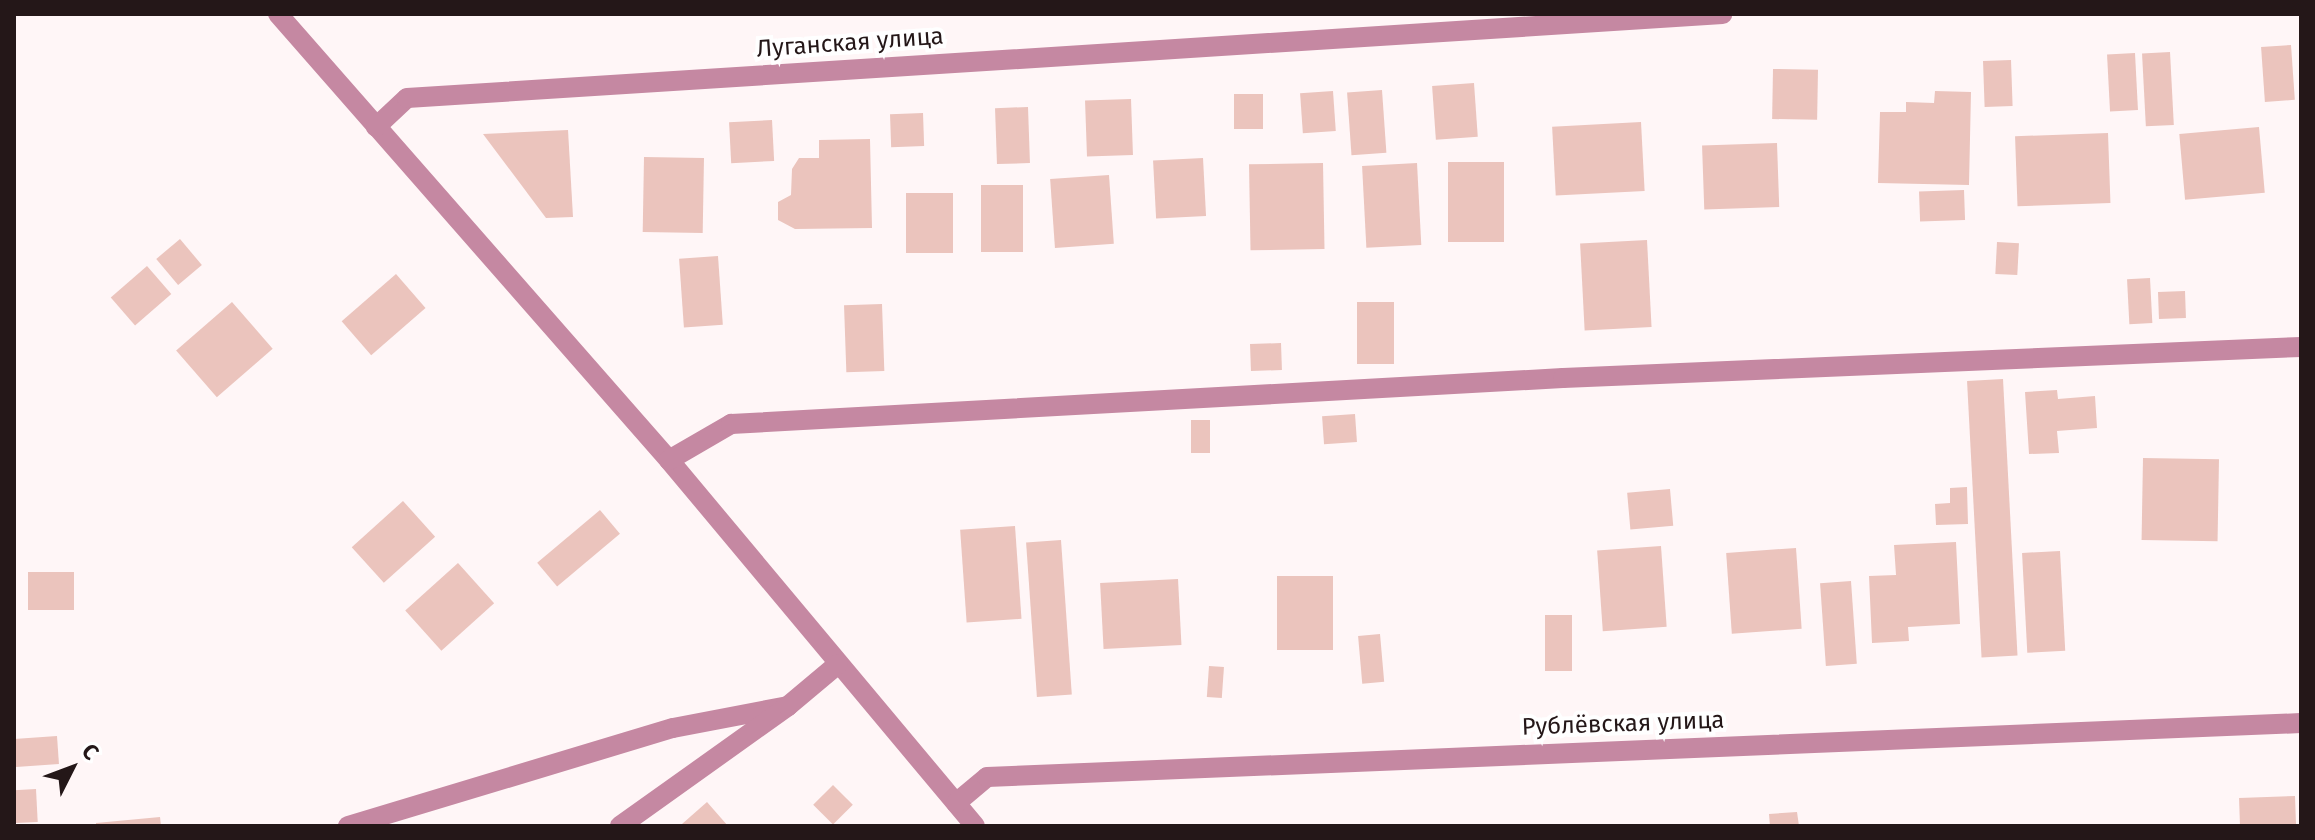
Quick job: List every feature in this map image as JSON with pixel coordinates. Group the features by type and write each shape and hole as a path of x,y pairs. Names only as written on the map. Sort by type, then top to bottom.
{"street":[{"path":"278,14 669,460 975,826"},
{"name":"Луганская улица","path":"376,127 407,98 1722,14"},
{"path":"669,460 731,424 1579,378 2301,347"},
{"path":"620,826 788,706 838,664"},
{"path":"348,826 673,728 788,706"},
{"name":"Рублёвская улица","path":"956,803 987,777 2301,723"}],"building":[{"path":"2291,45 2295,100 2265,102 2261,47"},
{"path":"2170,52 2174,125 2146,126 2142,53"},
{"path":"2135,53 2138,110 2110,111 2107,54"},
{"path":"2011,60 2013,106 1985,107 1983,61"},
{"path":"1773,69 1818,70 1817,120 1772,119"},
{"path":"1474,83 1478,137 1436,140 1432,86"},
{"path":"1382,90 1386,153 1351,155 1347,92"},
{"path":"1333,91 1336,131 1303,133 1300,93"},
{"path":"1935,91 1971,92 1969,185 1878,183 1880,112 1906,112 1906,102 1934,103"},
{"path":"1234,94 1263,94 1263,129 1234,129"},
{"path":"1131,99 1133,155 1087,157 1085,101"},
{"path":"1028,107 1030,163 997,164 995,108"},
{"path":"923,113 924,146 891,147 890,114"},
{"path":"772,120 774,161 731,163 729,122"},
{"path":"1641,122 1645,191 1556,196 1552,127"},
{"path":"2259,127 2265,193 2185,200 2179,134"},
{"path":"568,130 573,217 546,218 483,134"},
{"path":"2108,133 2110,203 2017,206 2015,136"},
{"path":"870,139 872,228 795,229 778,220 778,202 791,195 792,169 799,158 819,158 819,140"},
{"path":"1777,143 1779,207 1704,210 1702,146"},
{"path":"644,157 704,158 703,233 643,232"},
{"path":"1203,158 1206,216 1156,219 1153,161"},
{"path":"1448,162 1504,162 1504,242 1448,242"},
{"path":"1323,163 1325,249 1251,250 1249,164"},
{"path":"1417,163 1421,245 1366,248 1362,166"},
{"path":"1109,175 1114,244 1055,248 1050,179"},
{"path":"981,185 1023,185 1023,252 981,252"},
{"path":"1964,190 1965,220 1920,222 1919,192"},
{"path":"906,193 953,193 953,253 906,253"},
{"path":"180,239 202,265 178,285 156,259"},
{"path":"1647,240 1652,327 1585,330 1580,244"},
{"path":"1997,242 2019,243 2017,275 1995,274"},
{"path":"718,256 723,325 684,328 679,259"},
{"path":"147,266 171,294 135,325 111,297"},
{"path":"396,274 426,308 371,355 342,321"},
{"path":"2150,278 2152,323 2129,324 2127,279"},
{"path":"2185,291 2186,318 2159,319 2158,292"},
{"path":"232,302 273,349 217,397 176,351"},
{"path":"1357,302 1394,302 1394,364 1357,364"},
{"path":"882,304 884,371 846,372 844,305"},
{"path":"1281,343 1282,370 1251,371 1250,344"},
{"path":"2003,379 2017,656 1982,658 1967,381"},
{"path":"2057,390 2058,399 2095,396 2097,428 2057,431 2059,453 2029,454 2025,392"},
{"path":"1355,414 1357,442 1324,444 1322,416"},
{"path":"1191,420 1210,420 1210,453 1191,453"},
{"path":"2143,458 2219,459 2218,541 2142,540"},
{"path":"1967,487 1968,524 1936,525 1935,504 1950,503 1950,488"},
{"path":"1670,489 1673,526 1630,530 1627,493"},
{"path":"403,501 435,537 384,583 352,547"},
{"path":"600,510 620,534 557,586 537,563"},
{"path":"1015,526 1021,619 967,623 960,530"},
{"path":"1061,540 1072,695 1037,697 1026,542"},
{"path":"1956,542 1960,624 1908,627 1909,641 1872,643 1869,576 1896,575 1894,545"},
{"path":"1661,546 1667,627 1603,631 1597,550"},
{"path":"1796,548 1802,629 1732,634 1726,553"},
{"path":"2060,551 2065,651 2027,653 2022,553"},
{"path":"458,563 494,603 441,651 405,611"},
{"path":"28,572 74,572 74,610 28,610"},
{"path":"1277,576 1333,576 1333,650 1277,650"},
{"path":"1178,579 1181,645 1104,649 1100,583"},
{"path":"1851,581 1857,664 1826,666 1820,583"},
{"path":"1545,615 1572,615 1572,671 1545,671"},
{"path":"1380,634 1384,682 1362,684 1358,636"},
{"path":"1209,666 1224,667 1222,698 1207,697"},
{"path":"57,736 59,764 16,767 14,739"},
{"path":"833,785 853,805 833,825 813,805"},
{"path":"36,789 38,822 16,823 14,790"},
{"path":"2295,796 2296,826 2240,826 2239,798"},
{"path":"707,802 728,826 682,824"},
{"path":"1797,812 1799,826 1770,826 1769,814"},
{"path":"160,817 161,826 96,826 96,823"}]}
